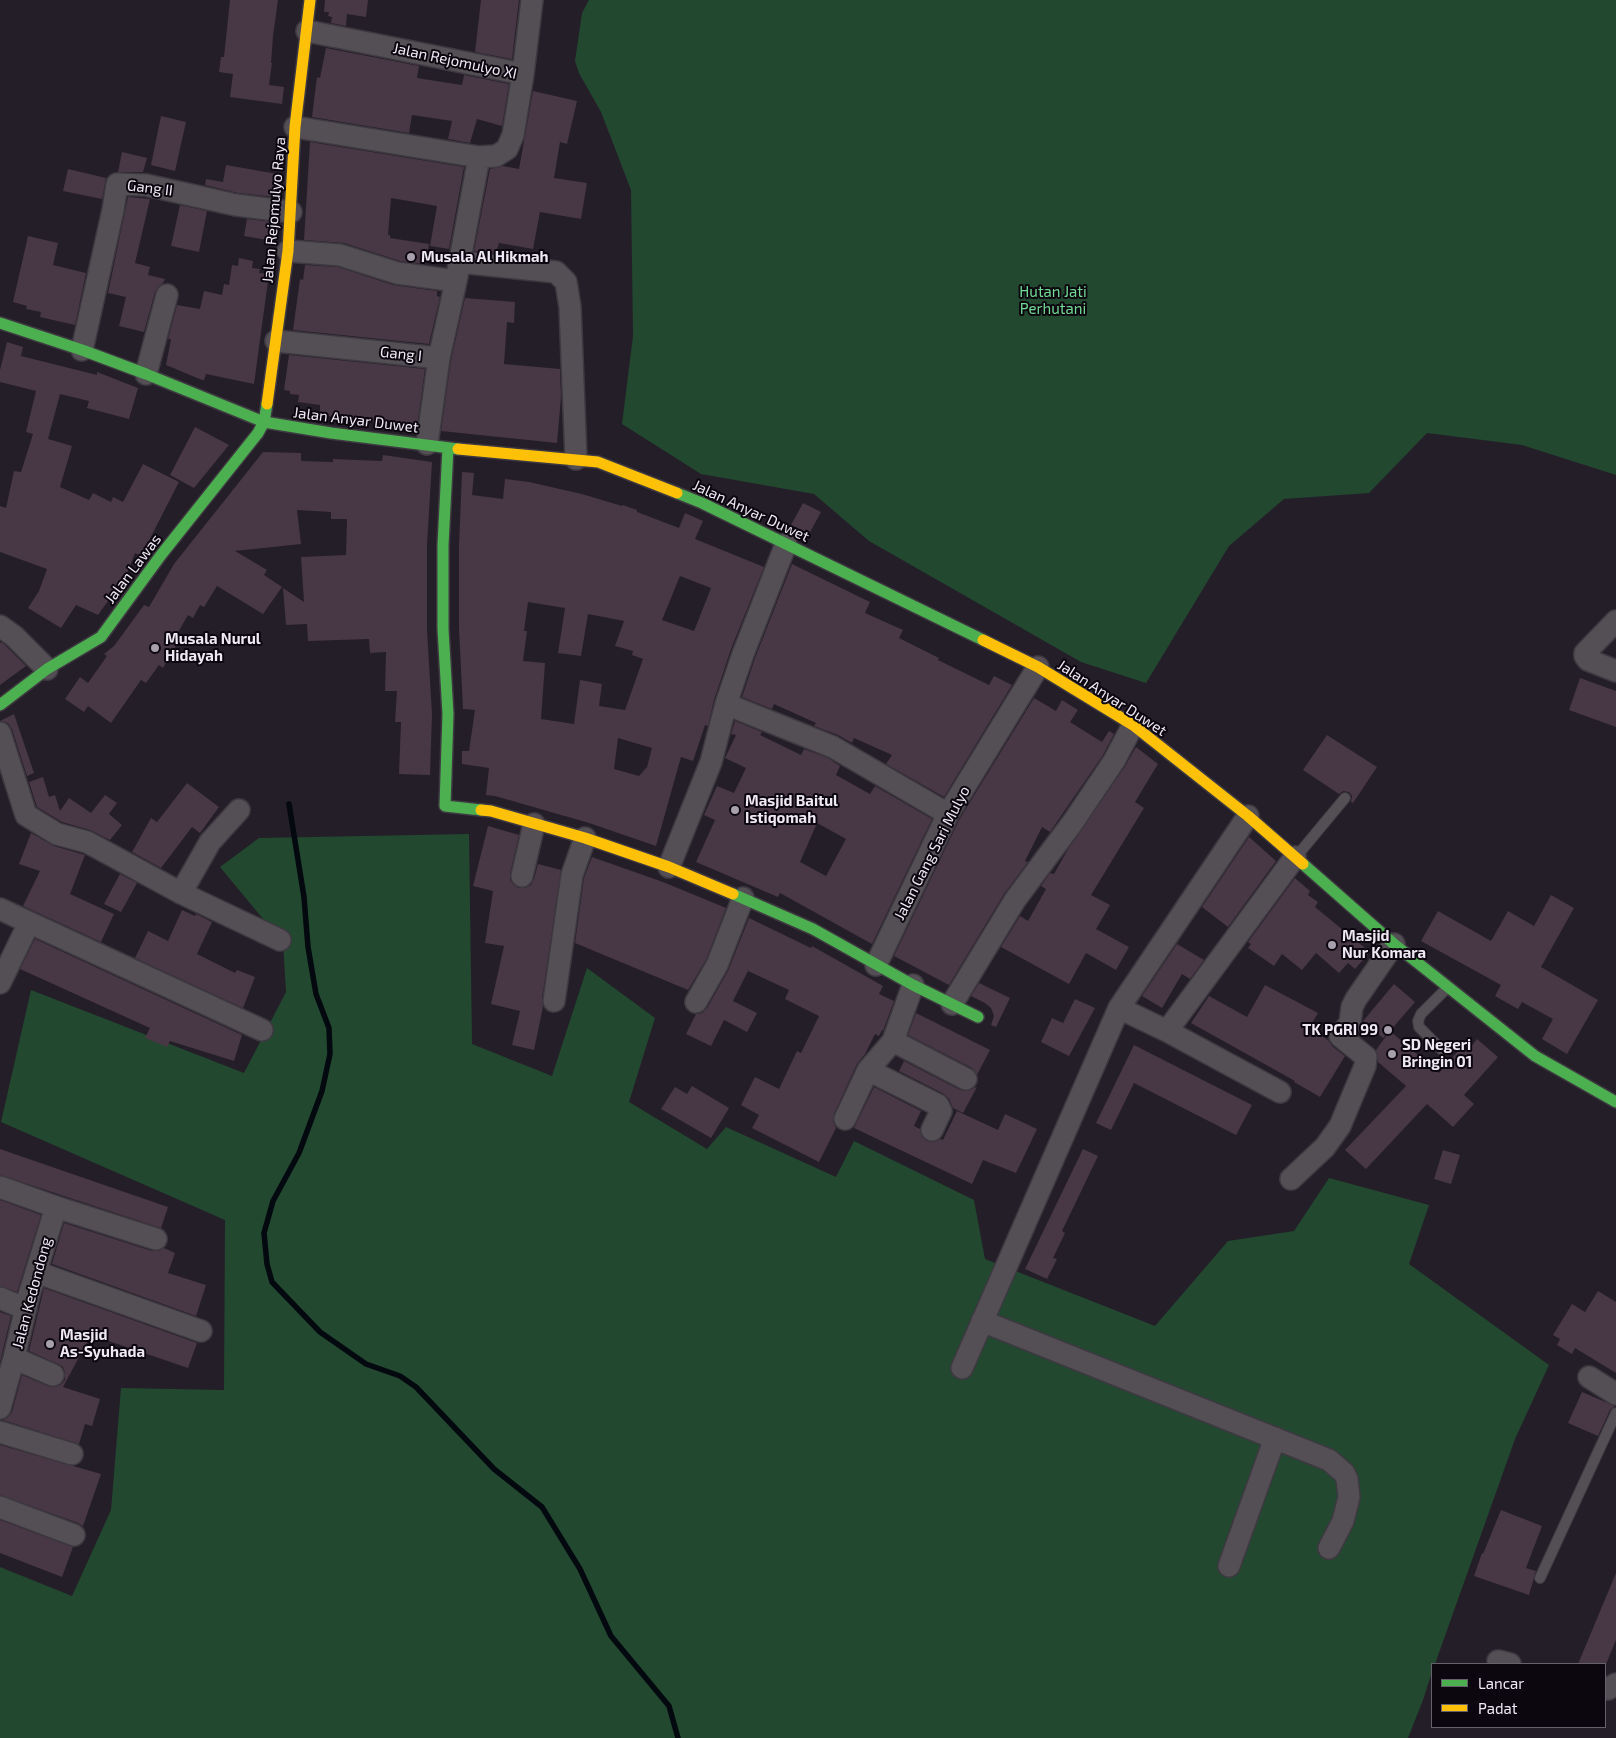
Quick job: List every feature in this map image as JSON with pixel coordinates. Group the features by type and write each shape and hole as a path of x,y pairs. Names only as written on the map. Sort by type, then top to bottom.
{"street":[{"name":"Jalan Rejomulyo Raya","path":"264,422 288,251 295,127 310,0"},
{"path":"523,74 532,0"},
{"name":"Jalan Rejomulyo XI","path":"295,127 479,157 496,156 506,149 513,135 523,74 306,31"},
{"path":"439,358 479,157"},
{"name":"Gang II","path":"82,350 117,184 146,185 236,205 291,212"},
{"path":"288,251 340,255 397,273 556,272 566,282 570,307 576,460"},
{"path":"146,374 167,294"},
{"name":"Jalan Anyar Duwet","path":"0,323 82,350 264,422 331,433 448,448 598,462 702,503 1038,667 1133,725 1248,816 1394,944 1535,1056 1616,1102"},
{"name":"Gang I","path":"276,341 439,358 427,444"},
{"name":"Jalan Lawas","path":"0,704 47,669 101,637 162,555 258,433 264,422"},
{"path":"448,448 443,545 443,629 448,714 445,806 491,811 585,838 669,867 813,929 913,985 978,1016"},
{"path":"669,867 711,762 726,704 743,654 786,544"},
{"path":"1616,620 1585,653 1588,660 1616,671"},
{"path":"0,626 14,636 47,669"},
{"name":"Jalan Gang Sari Mulyo","path":"876,965 948,814 1038,667"},
{"path":"726,704 833,747 948,814"},
{"path":"952,1004 1016,900 1073,822 1109,768 1133,725"},
{"path":"0,733 26,815 57,834 87,842 181,893 280,940"},
{"path":"181,893 210,842 239,810"},
{"path":"962,1368 1119,1008 1248,816"},
{"path":"522,876 534,824"},
{"path":"554,1001 572,875 585,838"},
{"path":"1167,1031 1295,857"},
{"path":"696,1002 717,965 743,898"},
{"path":"0,909 262,1030"},
{"path":"0,983 29,923"},
{"path":"1291,1179 1325,1147 1340,1126 1365,1066 1366,1057 1340,1036 1350,1023 1352,1007 1356,999 1394,944"},
{"path":"845,1119 868,1070 893,1041 913,985"},
{"path":"1119,1008 1167,1031 1280,1092"},
{"path":"893,1041 966,1079"},
{"path":"868,1070 938,1105 941,1111 932,1130"},
{"path":"0,1186 56,1207 156,1239"},
{"name":"Jalan Kedondong","path":"0,1408 36,1272 56,1207"},
{"path":"36,1272 201,1330"},
{"path":"0,1298 26,1309"},
{"path":"982,1321 1330,1460 1338,1466 1347,1479 1349,1497 1343,1521 1329,1548"},
{"path":"14,1358 53,1375"},
{"path":"1589,1377 1616,1394"},
{"path":"0,1432 72,1454"},
{"path":"1229,1566 1275,1438"},
{"path":"0,1507 74,1535"}],"lane":[{"path":"1295,857 1345,798"},
{"path":"1442,1050 1419,1027 1418,1021 1421,1014 1448,987"},
{"path":"1540,1578 1616,1413"}],"green space":[{"name":"Hutan Jati Perhutani","path":"589,0 1616,0 1616,475 1522,445 1427,433 1369,493 1284,499 1229,546 1146,683 1081,662 869,541 814,494 701,474 622,424 633,336 631,190 601,112 579,73 575,61 582,13"},
{"path":"469,834 472,1044 552,1076 587,968 655,1018 629,1102 707,1149 726,1127 836,1177 854,1141 974,1200 985,1259 1155,1326 1228,1241 1294,1231 1329,1178 1429,1205 1409,1264 1549,1365 1515,1439 1435,1663 1431,1663 1431,1675 1408,1738 0,1738 0,1567 72,1596 111,1510 121,1388 224,1390 225,1220 1,1122 31,990 244,1073 286,992 283,943 220,867 259,838"}],"building":[{"path":"230,0 278,0 269,85 284,87 282,104 230,97 233,74 219,72 221,57 224,57"},
{"path":"325,0 368,0 366,17 347,14 346,26 331,23 332,17 328,16 329,12 324,12"},
{"path":"481,0 519,0 512,59 475,52"},
{"path":"326,48 419,66 417,78 462,85 464,75 509,84 502,126 477,119 470,143 448,139 452,121 412,115 409,133 312,117 317,77 320,78"},
{"path":"533,91 577,101 567,144 560,142 554,178 587,183 581,219 540,212 533,249 499,243 496,253 474,251 490,169 503,166 519,169"},
{"path":"161,116 186,122 175,171 151,165"},
{"path":"310,142 464,167 449,249 430,246 437,206 391,198 388,235 390,235 390,238 429,244 426,264 400,261 344,243 304,240"},
{"path":"122,152 147,158 143,172 118,172"},
{"path":"226,165 277,174 275,197 238,193 205,185 206,179 223,182"},
{"path":"68,169 106,178 102,199 63,191"},
{"path":"128,197 150,199 135,263 150,267 148,275 165,279 155,292 144,332 119,326 126,297 108,293"},
{"path":"180,205 207,211 199,252 171,246"},
{"path":"247,219 274,222 273,241 244,236"},
{"path":"28,236 58,243 53,265 86,273 75,325 40,317 41,312 26,309 27,306 13,302"},
{"path":"239,258 253,261 252,268 260,269 259,273 269,274 254,384 206,374 204,380 202,380 166,365 171,339 168,339 177,305 200,309 204,291 222,295 224,284 229,285 232,265 238,266"},
{"path":"305,265 338,267 393,285 437,291 437,296 440,297 429,344 293,330 300,279 303,280"},
{"path":"465,298 515,302 514,323 507,322 504,364 560,369 561,397 557,443 441,431 451,360"},
{"path":"7,342 23,347 21,356 97,375 97,372 138,388 129,419 87,408 89,401 60,394 48,439 72,446 60,487 89,500 93,493 111,502 113,497 123,502 143,464 179,482 141,556 135,553 126,576 98,615 76,605 61,628 28,608 39,591 47,569 0,552 0,506 6,508 14,471 21,472 33,434 26,432 36,391 0,382 0,370"},
{"path":"289,355 425,369 417,428 320,415 320,405 298,402 299,395 290,394 290,391 284,390"},
{"path":"195,427 229,445 194,488 170,475"},
{"path":"263,452 301,453 301,461 333,462 333,459 382,461 383,455 432,462 427,545 427,630 432,714 430,775 399,774 401,722 395,722 397,691 385,691 386,652 370,653 369,639 308,641 307,624 286,625 283,588 304,602 301,557 346,555 347,519 331,519 331,512 297,510 301,544 235,551 267,570 264,575 282,587 263,614 217,586 204,607 200,605 193,618 188,615 173,641 177,644 163,668 159,665 146,683 141,680 111,723 88,706 84,712 65,699 80,677 88,683 107,656 104,654 114,646 144,605 149,607 174,564"},
{"path":"462,472 474,473 472,495 503,499 505,479 529,482 623,505 679,528 685,513 703,521 695,539 764,567 731,649 714,700 708,726 705,725 693,761 681,757 656,846 589,823 486,795 489,768 462,764 462,751 469,751 475,710 463,709 459,629 459,545","holes":["680,576 711,588 694,631 662,620","528,602 565,608 558,653 581,656 588,614 624,621 615,646 633,651 632,655 643,659 625,710 599,706 602,684 580,680 574,724 541,719 545,663 523,661 527,631 524,631","618,738 652,748 647,767 639,776 614,769"]},
{"path":"803,503 821,512 809,534 791,525"},
{"path":"792,564 870,602 865,613 903,630 899,638 939,658 938,660 989,685 994,676 1012,685 944,797 886,764 892,755 854,738 852,743 838,735 814,726 816,723 774,704 772,709 742,697 755,658"},
{"path":"2,642 26,666 0,685 0,643"},
{"path":"1580,678 1616,691 1616,727 1569,710"},
{"path":"1034,698 1056,711 1062,700 1078,710 1070,722 1102,742 1109,731 1114,734 1103,755 1050,832 1042,827 1025,861 1028,862 1004,894 949,985 894,956 959,820"},
{"path":"14,714 34,773 27,776 12,729 8,723 0,721"},
{"path":"735,721 762,732 760,735 801,755 804,749 828,758 840,766 836,775 870,794 875,786 932,819 872,944 780,893 778,897 696,862 715,820 704,815 717,786 734,793 746,768 725,758 736,735 731,734","holes":["817,823 846,839 826,876 800,862"]},
{"path":"1327,735 1377,767 1353,803 1351,802 1352,796 1349,792 1343,791 1339,794 1303,770"},
{"path":"1136,747 1158,764 1135,802 1144,808 1091,895 1110,905 1096,929 1129,947 1116,970 1086,953 1069,984 1001,947 1020,916 1028,921 1046,889 1041,886 1050,873 1054,874 1068,849 1124,768"},
{"path":"43,777 49,797 55,795 60,811 69,798 91,813 105,795 117,803 109,814 122,825 110,840 90,830 62,822 37,807 29,782"},
{"path":"187,783 219,807 200,833 192,827 161,868 132,852 151,818 157,822"},
{"path":"488,826 519,835 510,874 510,880 514,885 519,888 525,888 531,885 538,864 561,870 542,999 543,1007 534,1050 512,1045 520,1011 491,1004 504,946 485,943 493,891 473,886"},
{"path":"31,833 54,846 85,855 70,894 114,914 101,942 23,906 40,871 19,864"},
{"path":"1249,837 1276,861 1228,927 1202,907"},
{"path":"592,857 663,882 726,908 706,960 688,990 575,943 584,878"},
{"path":"120,874 137,883 121,912 104,904"},
{"path":"1295,878 1310,891 1308,895 1318,902 1315,907 1370,952 1355,969 1348,963 1339,973 1316,953 1302,970 1282,954 1274,966 1248,948 1251,944 1248,942"},
{"path":"1551,895 1574,908 1541,967 1598,1000 1567,1054 1542,1039 1553,1019 1522,1002 1518,1009 1495,996 1501,985 1421,941 1438,911 1491,941 1508,911 1534,926"},
{"path":"182,910 212,922 197,954 235,973 237,970 255,977 243,1008 135,958 148,931 168,941"},
{"path":"749,918 811,948 812,946 883,986 879,994 894,1001 883,1031 879,1036 875,1034 865,1054 857,1064 834,1114 833,1121 836,1128 819,1162 752,1128 759,1115 741,1105 755,1077 779,1089 797,1051 801,1053 819,1016 785,999 789,990 748,971 733,1001 757,1013 747,1032 724,1020 711,1046 686,1034 696,1014 702,1013 707,1008 728,971"},
{"path":"35,939 242,1035 234,1061 170,1041 167,1047 145,1038 150,1028 20,969"},
{"path":"1177,944 1204,960 1190,979 1182,974 1162,1008 1142,996"},
{"path":"979,983 1010,998 996,1027 991,1025 994,1016 991,1008 971,996"},
{"name":"SD Negeri Bringin 01","path":"1394,984 1415,1002 1390,1031 1439,1073 1465,1043 1470,1048 1477,1039 1498,1057 1464,1095 1474,1104 1453,1127 1427,1104 1366,1169 1345,1150 1406,1086 1378,1062 1376,1050 1389,1032 1383,1038 1363,1021"},
{"path":"1265,985 1318,1013 1309,1028 1328,1040 1332,1046 1345,1056 1320,1097 1191,1023 1209,996 1247,1017"},
{"path":"1075,999 1095,1008 1069,1056 1041,1042 1052,1018 1063,1023"},
{"path":"916,1013 990,1050 977,1075 972,1068 908,1035"},
{"path":"1134,1045 1252,1105 1236,1135 1134,1083 1111,1130 1096,1123"},
{"path":"904,1061 960,1090 967,1091 977,1087 963,1113 953,1108 949,1099 944,1094 899,1071"},
{"path":"692,1086 729,1108 711,1138 661,1109 675,1087 687,1094"},
{"path":"874,1087 921,1111 914,1126 920,1129 922,1137 927,1141 943,1140 957,1111 998,1130 1005,1114 1037,1129 1016,1173 983,1160 972,1184 854,1128"},
{"path":"0,1149 168,1207 161,1228 0,1175"},
{"path":"1083,1149 1098,1156 1062,1231 1065,1233 1053,1258 1057,1259 1047,1279 1025,1269"},
{"path":"1443,1150 1460,1155 1451,1184 1434,1179"},
{"path":"0,1200 41,1215 17,1292 0,1286"},
{"path":"64,1223 152,1251 164,1248 175,1253 168,1273 206,1285 196,1316 52,1264"},
{"path":"44,1288 197,1343 188,1368 91,1335 63,1387 100,1399 92,1426 85,1424 79,1444 3,1420 12,1412 22,1375 54,1387 60,1385 65,1380 63,1367 29,1351"},
{"path":"1598,1291 1616,1302 1616,1373 1575,1348 1572,1354 1557,1345 1560,1339 1553,1335 1572,1304 1585,1312"},
{"path":"0,1312 11,1316 0,1362"},
{"path":"1582,1392 1615,1406 1610,1410 1598,1436 1568,1423"},
{"path":"0,1445 101,1474 83,1526 0,1495"},
{"path":"1501,1510 1542,1526 1526,1568 1536,1571 1529,1595 1474,1576"},
{"path":"0,1520 73,1547 62,1577 0,1553"},
{"path":"1616,1573 1616,1640 1606,1664 1578,1663"}],"waterway":[{"path":"289,804 304,897 308,947 316,994 329,1028 330,1054 322,1091 299,1153 273,1201 264,1233 267,1264 272,1282 320,1332 366,1364 400,1376 416,1387 494,1469 542,1507 580,1569 611,1636 669,1706 678,1738"}],"traffic: fast":[{"path":"0,323 82,350 264,422 331,433 458,449"},
{"path":"0,705 47,669 101,637 161,555 258,433 264,422 267,404"},
{"path":"448,448 443,545 443,629 448,714 445,806 481,810"},
{"path":"677,493 702,503 983,640"},
{"path":"1303,864 1394,944 1535,1056 1616,1102"},
{"path":"733,894 813,929 913,985 978,1017"}],"traffic: slow":[{"path":"267,404 288,251 295,127 310,0"},
{"path":"458,449 598,462 677,493"},
{"path":"983,640 1038,667 1133,725 1248,816 1303,864"},
{"path":"481,810 491,811 585,838 669,867 733,894"}],"place":[{"name":"Musala Al Hikmah","path":"411,257"},
{"name":"Musala Nurul Hidayah","path":"155,648"},
{"name":"Masjid Baitul Istiqomah","path":"735,810"},
{"name":"Masjid Nur Komara","path":"1332,945"},
{"name":"TK PGRI 99","path":"1388,1030"},
{"name":"SD Negeri Bringin 01","path":"1392,1054"},
{"name":"Masjid As-Syuhada","path":"50,1344"}]}
